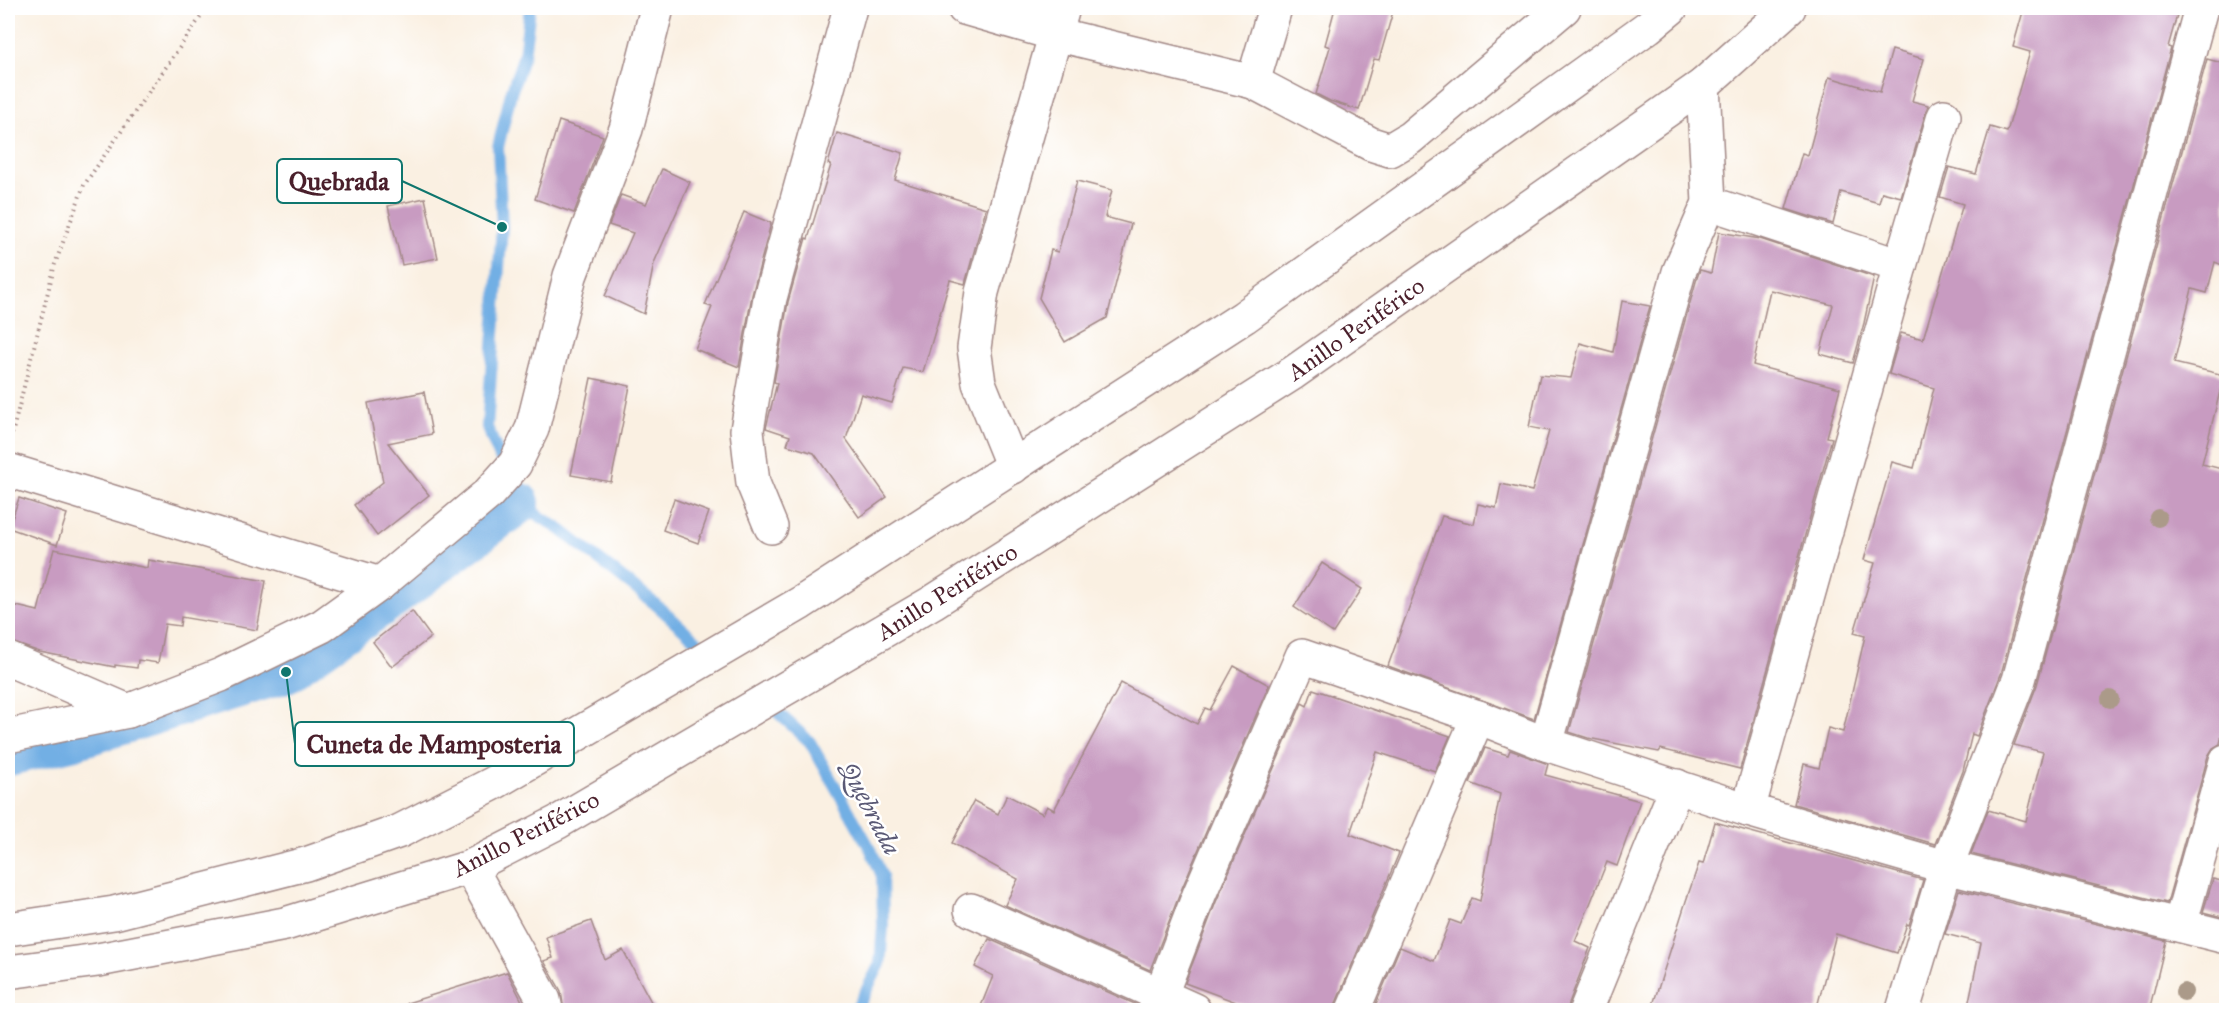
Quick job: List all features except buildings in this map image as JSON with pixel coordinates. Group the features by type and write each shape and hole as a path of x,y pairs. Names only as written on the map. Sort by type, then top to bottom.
{"main road":[{"path":"8,736 128,711 221,675 322,626 380,584 488,494 516,464 532,429 570,276 626,129 657,8"},
{"path":"771,527 753,483 747,430 770,298 850,8"},
{"path":"964,8 1059,21 1253,82 1371,144 1390,150 1410,138 1564,8"},
{"path":"1253,82 1275,8"},
{"path":"8,929 114,913 306,864 400,831 494,783 790,609 1244,317 1648,27 1671,8"},
{"name":"Anillo Periférico","path":"8,972 98,960 285,924 470,867 558,822 943,596 1293,373 1703,85 1789,8"},
{"path":"1903,1011 1946,867 2019,680 2201,8"},
{"path":"1013,466 979,383 974,348 982,292 1059,21"},
{"path":"1546,744 1679,272 1709,203 1703,85"},
{"path":"1748,810 1944,116"},
{"path":"1709,203 1900,266"},
{"path":"9,455 380,584"},
{"path":"1158,1002 1199,895 1302,656 1478,717 1546,744 1748,810 1946,867 2226,937"},
{"path":"8,659 128,711"},
{"path":"1353,1011 1478,717"},
{"path":"2180,925 2226,761"},
{"path":"1586,1011 1677,786"},
{"path":"470,867 544,1000 546,1011"},
{"path":"971,910 1158,1002 1194,1011"}],"path":[{"path":"9,455 55,264 84,185 207,8"}],"waterway":[{"name":"Quebrada","path":"501,460 487,427 502,227 498,147 511,93 524,55 530,8"},
{"name":"Quebrada","path":"512,487 519,503 561,530 654,603 699,643"},
{"path":"8,755 74,739 286,672 389,600 519,503"},
{"name":"Quebrada","path":"775,710 810,742 871,850 882,876 883,926 880,964 856,1010"}],"place":[{"name":"Quebrada","path":"502,227"},
{"name":"Cuneta de Mamposteria","path":"286,672"}]}
